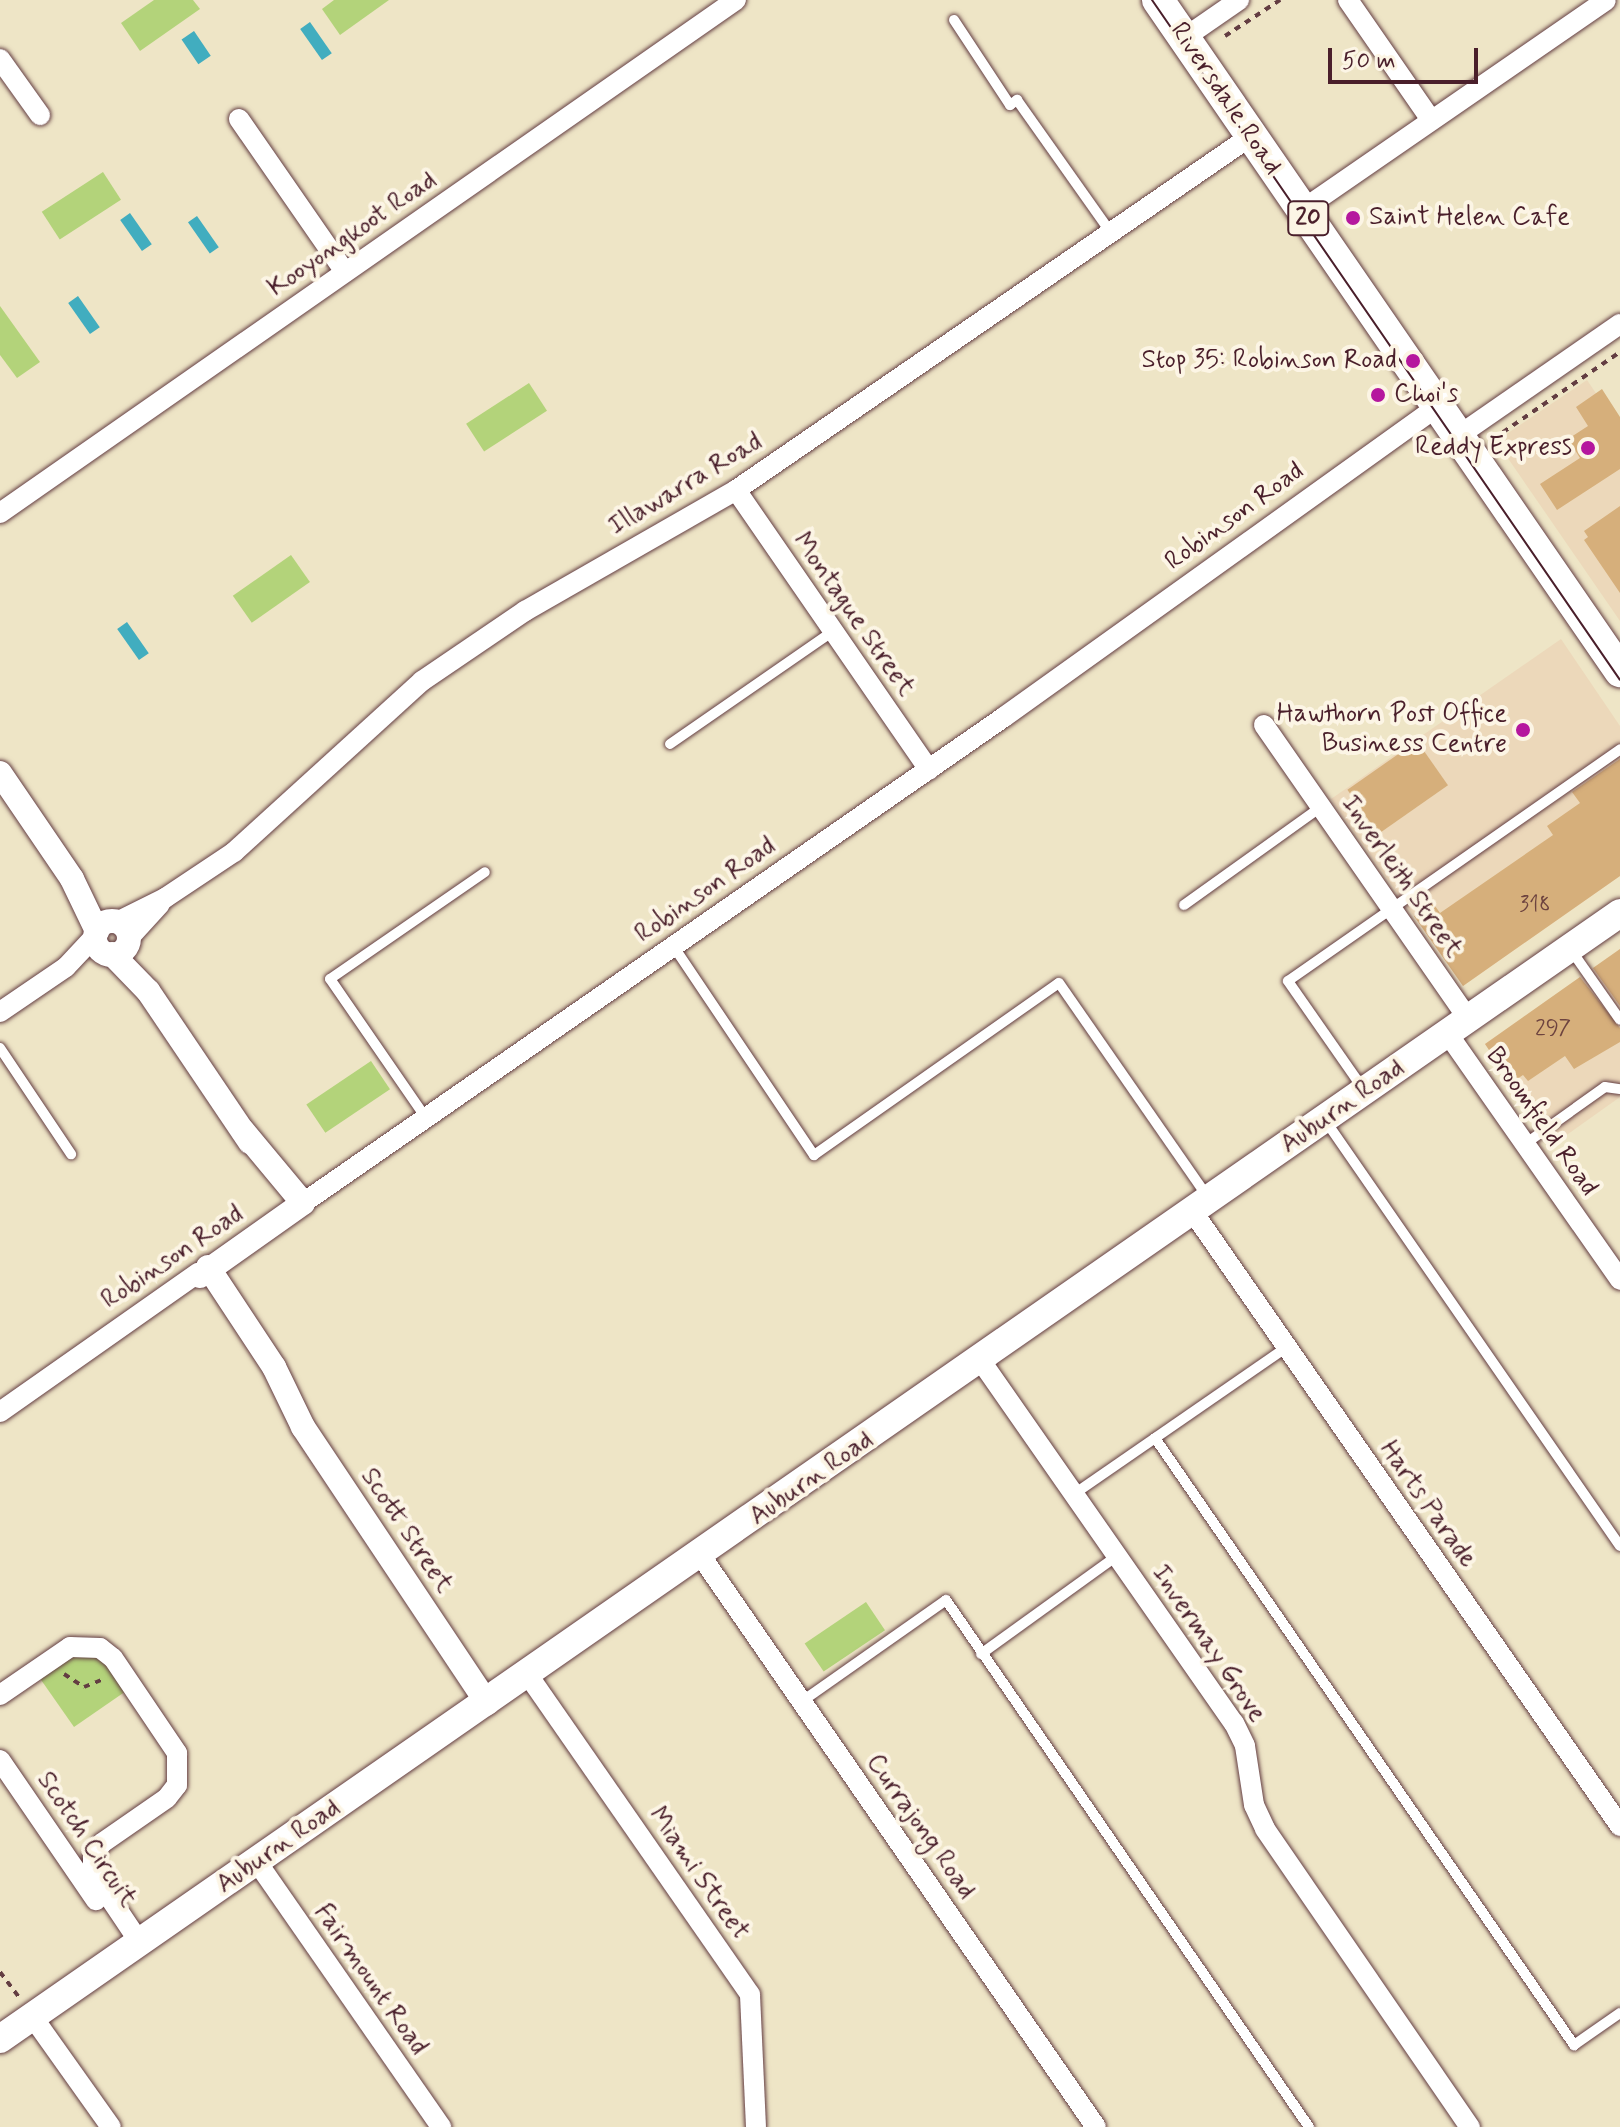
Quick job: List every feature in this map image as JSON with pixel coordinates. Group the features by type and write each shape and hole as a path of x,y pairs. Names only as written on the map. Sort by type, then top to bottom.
{"main road":[{"name":"Riversdale Road","path":"1158,0 1620,671"},
{"name":"Auburn Road","path":"0,2039 701,1556 1620,913"}],"street":[{"name":"Kooyongkoot Road","path":"0,513 736,0"},
{"path":"1184,38 1239,0"},
{"path":"1348,0 1431,120"},
{"path":"1302,210 1606,0"},
{"path":"0,59 40,115"},
{"path":"239,119 345,272"},
{"name":"Illawarra Road","path":"0,1012 234,852 422,681 525,611 736,490 1251,136"},
{"path":"1458,436 1620,324"},
{"name":"Robinson Road","path":"0,1412 929,770 1437,407"},
{"name":"Montague Street","path":"736,490 929,770"},
{"name":"Inverleith Street","path":"1264,725 1391,909 1458,1027"},
{"path":"0,773 296,1208"},
{"name":"Broomfield Road","path":"1458,1027 1525,1144 1620,1280"},
{"name":"Harts Parade","path":"1201,1206 1286,1348 1620,1826"},
{"name":"Scott Street","path":"203,1270 282,1387 303,1427 487,1703"},
{"name":"Invermay Grove","path":"981,1361 1240,1734 1254,1805 1265,1829 1470,2127"},
{"name":"Currajong Road","path":"701,1556 1096,2127"},
{"name":"Scotch Circuit","path":"0,1695 53,1659 84,1644 100,1648 120,1668 177,1753 181,1769 167,1798 102,1843 93,1856 93,1873 135,1946"},
{"name":"Miami Street","path":"528,1675 750,1995 756,2127"},
{"name":"Scotch Circuit","path":"0,1760 135,1946"},
{"name":"Fairmount Road","path":"257,1862 441,2127"},
{"path":"32,2016 111,2127"}],"lane":[{"path":"954,20 1010,105 1017,100 1111,233"},
{"path":"670,744 833,631"},
{"path":"1365,1092 1288,981 1620,749"},
{"path":"1184,905 1321,807"},
{"path":"426,1118 330,979 485,872"},
{"path":"674,947 814,1155 1059,983 1201,1206"},
{"path":"1569,948 1620,1020"},
{"path":"0,1048 71,1154"},
{"path":"1525,1144 1605,1087 1620,1089"},
{"path":"1325,1119 1620,1546"},
{"path":"1074,1494 1286,1348"},
{"path":"1155,1438 1574,2045 1620,2013"},
{"path":"981,1654 1117,1556"},
{"path":"801,1702 946,1600 1309,2127"}],"path":[{"path":"1219,41 1280,0"},
{"path":"1493,439 1620,352"},
{"path":"53,1659 69,1680 84,1687 120,1668"},
{"path":"0,1972 32,2016"}],"shaded area":[{"path":"1587,380 1620,429 1620,621 1496,441"},
{"path":"1561,639 1620,726 1620,876 1463,986 1331,799"},
{"path":"1620,949 1620,1097 1554,1144 1485,1044"}],"green space":[{"path":"154,0 193,0 200,9 140,51 121,23"},
{"path":"334,0 389,0 340,35 322,9"},
{"path":"103,172 121,200 60,239 42,212"},
{"path":"0,306 40,362 17,378 0,355"},
{"path":"529,383 547,411 484,452 466,424"},
{"path":"291,555 310,582 252,623 233,596"},
{"path":"371,1061 390,1089 325,1133 306,1105"},
{"path":"866,1602 885,1630 824,1672 805,1643"},
{"path":"73,1653 104,1658 129,1689 74,1727 39,1677"}],"water":[{"path":"310,22 332,53 322,60 300,29"},
{"path":"194,31 211,56 198,64 182,39"},
{"path":"130,213 152,244 142,251 120,220"},
{"path":"197,216 219,247 210,253 188,222"},
{"path":"78,296 100,327 90,334 68,303"},
{"path":"127,622 149,653 139,660 117,629"}],"building":[{"path":"1602,389 1620,417 1620,469 1557,510 1540,484 1580,458 1568,439 1588,426 1576,407"},
{"path":"1620,506 1620,593 1584,540 1588,537 1584,531"},
{"path":"1417,741 1448,785 1378,834 1347,790"},
{"path":"1620,759 1620,876 1463,986 1414,916 1433,903 1440,913 1553,835 1547,826 1580,803 1572,792"},
{"path":"1620,949 1620,1006 1593,968"},
{"path":"1580,977 1620,1028 1620,1042 1574,1069 1565,1056 1528,1081 1523,1075 1511,1083 1485,1044"}],"tram line":[{"path":"1152,0 1620,680"}],"place":[{"name":"Saint Helen Cafe","path":"1353,218"},
{"name":"Stop 35: Robinson Road","path":"1413,361"},
{"name":"Choi's","path":"1378,395"},
{"name":"Reddy Express","path":"1588,448"},
{"name":"Hawthorn Post Office Business Centre","path":"1523,730"}]}
